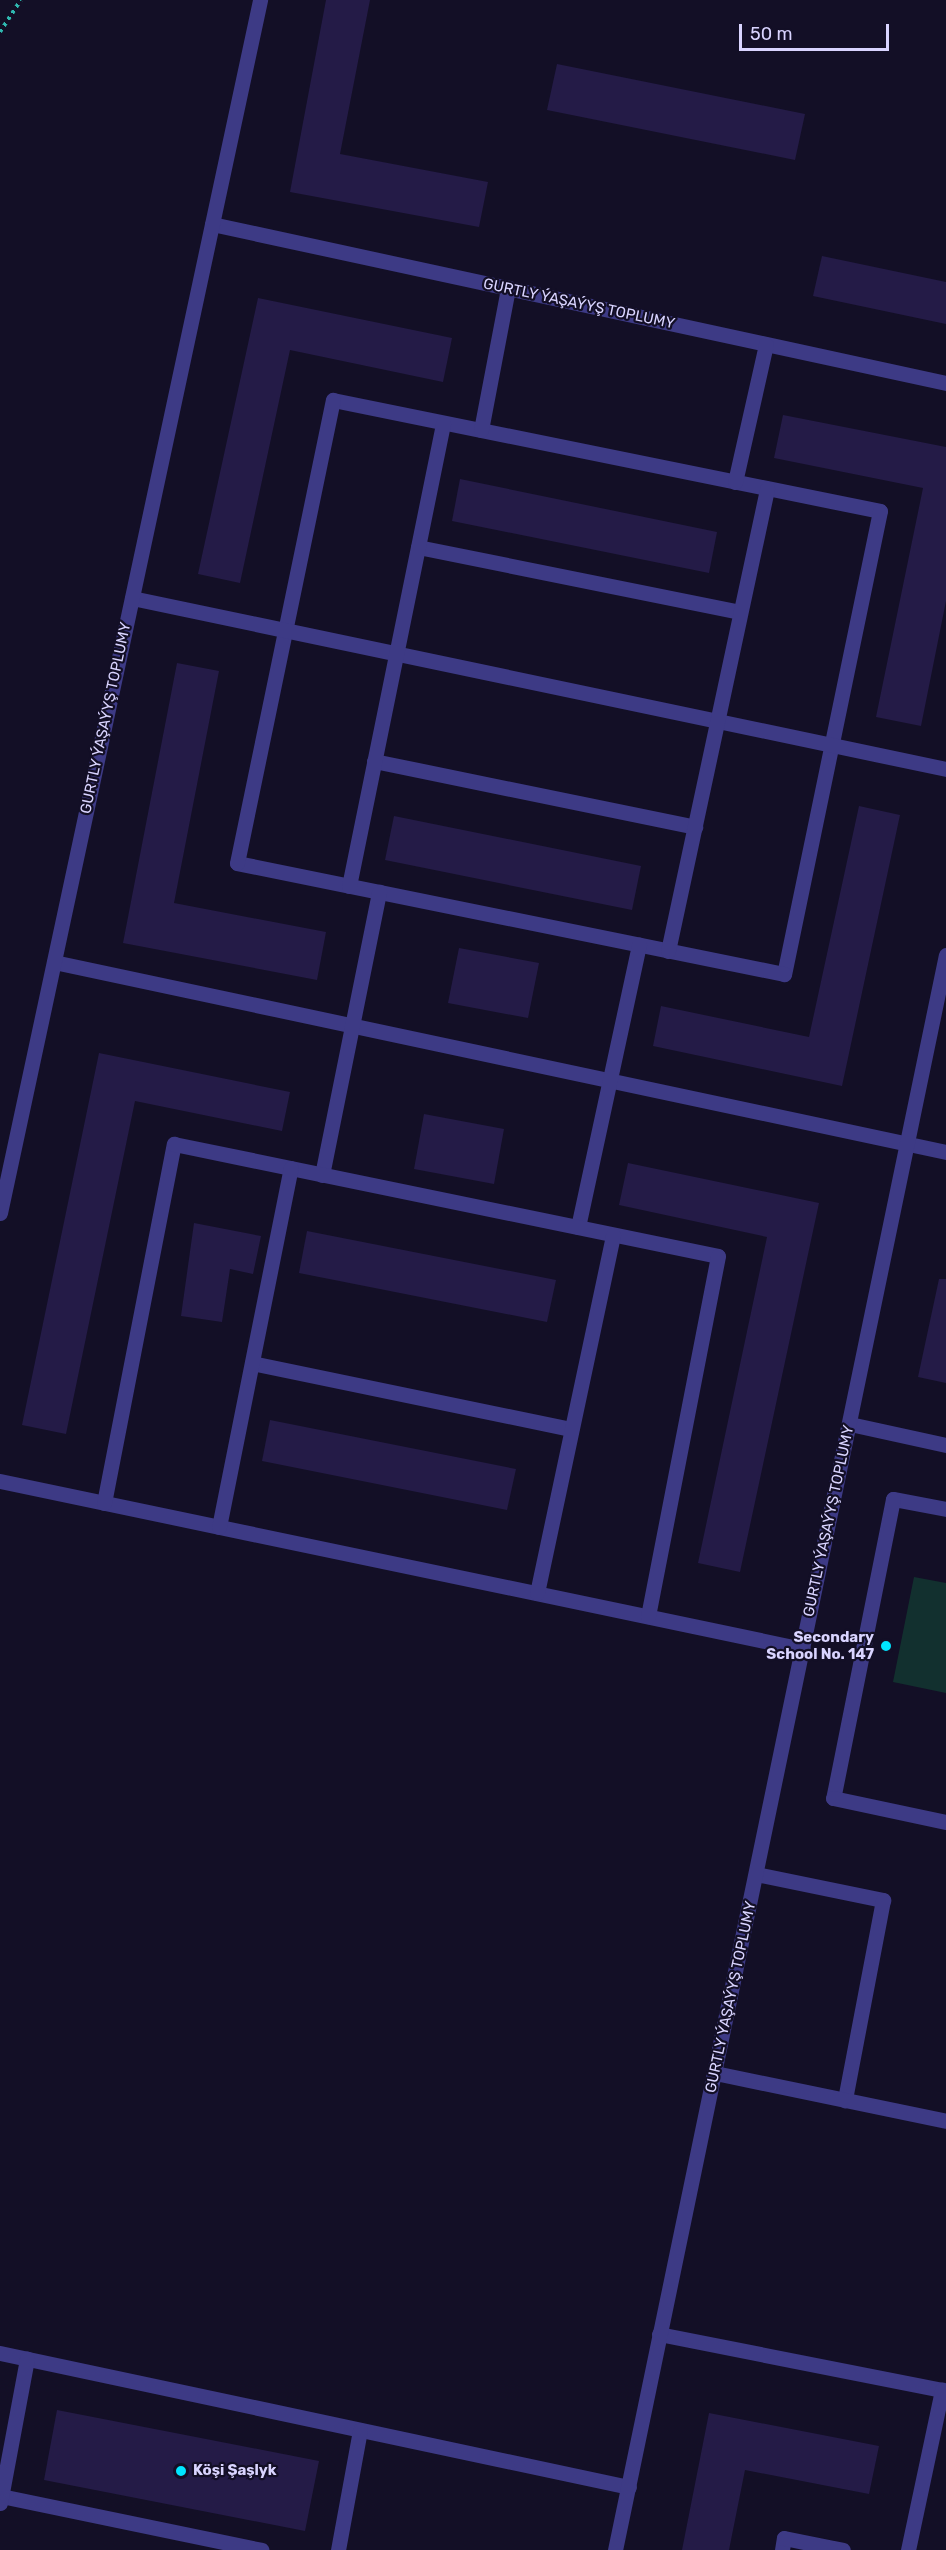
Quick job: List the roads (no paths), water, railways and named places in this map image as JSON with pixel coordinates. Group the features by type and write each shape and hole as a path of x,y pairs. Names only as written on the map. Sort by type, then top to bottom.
{"street":[{"name":"GURTLY ÝAŞAÝYŞ TOPLUMY","path":"0,1213 260,0"},
{"name":"GURTLY ÝAŞAÝYŞ TOPLUMY","path":"212,224 946,383"},
{"path":"481,430 508,288"},
{"path":"735,482 766,344"},
{"path":"333,400 443,423 879,511 784,974 237,863 333,400"},
{"path":"349,886 443,423"},
{"path":"668,951 767,488"},
{"path":"418,547 740,612"},
{"path":"132,598 946,769"},
{"path":"374,761 695,827"},
{"path":"322,1175 379,892"},
{"path":"578,1227 639,944"},
{"name":"GURTLY ÝAŞAÝYŞ TOPLUMY","path":"615,2550 946,955"},
{"path":"54,962 946,1152"},
{"path":"104,1503 174,1144 718,1256 648,1616"},
{"path":"219,1527 291,1168"},
{"path":"537,1593 613,1235"},
{"path":"252,1363 571,1430"},
{"path":"850,1424 946,1445"},
{"path":"0,1481 803,1649"},
{"path":"946,1509 893,1499 833,1798 946,1822"},
{"path":"756,1874 883,1900 845,2100"},
{"path":"715,2073 946,2121"},
{"path":"659,2334 944,2391 908,2550"},
{"path":"0,2353 629,2487"},
{"path":"27,2359 1,2499 261,2550"},
{"path":"338,2550 360,2430"},
{"path":"782,2550 784,2538 843,2550"}],"place":[{"name":"Secondary School No. 147","path":"886,1646"},
{"name":"Köşi Şaşlyk","path":"181,2471"}]}
